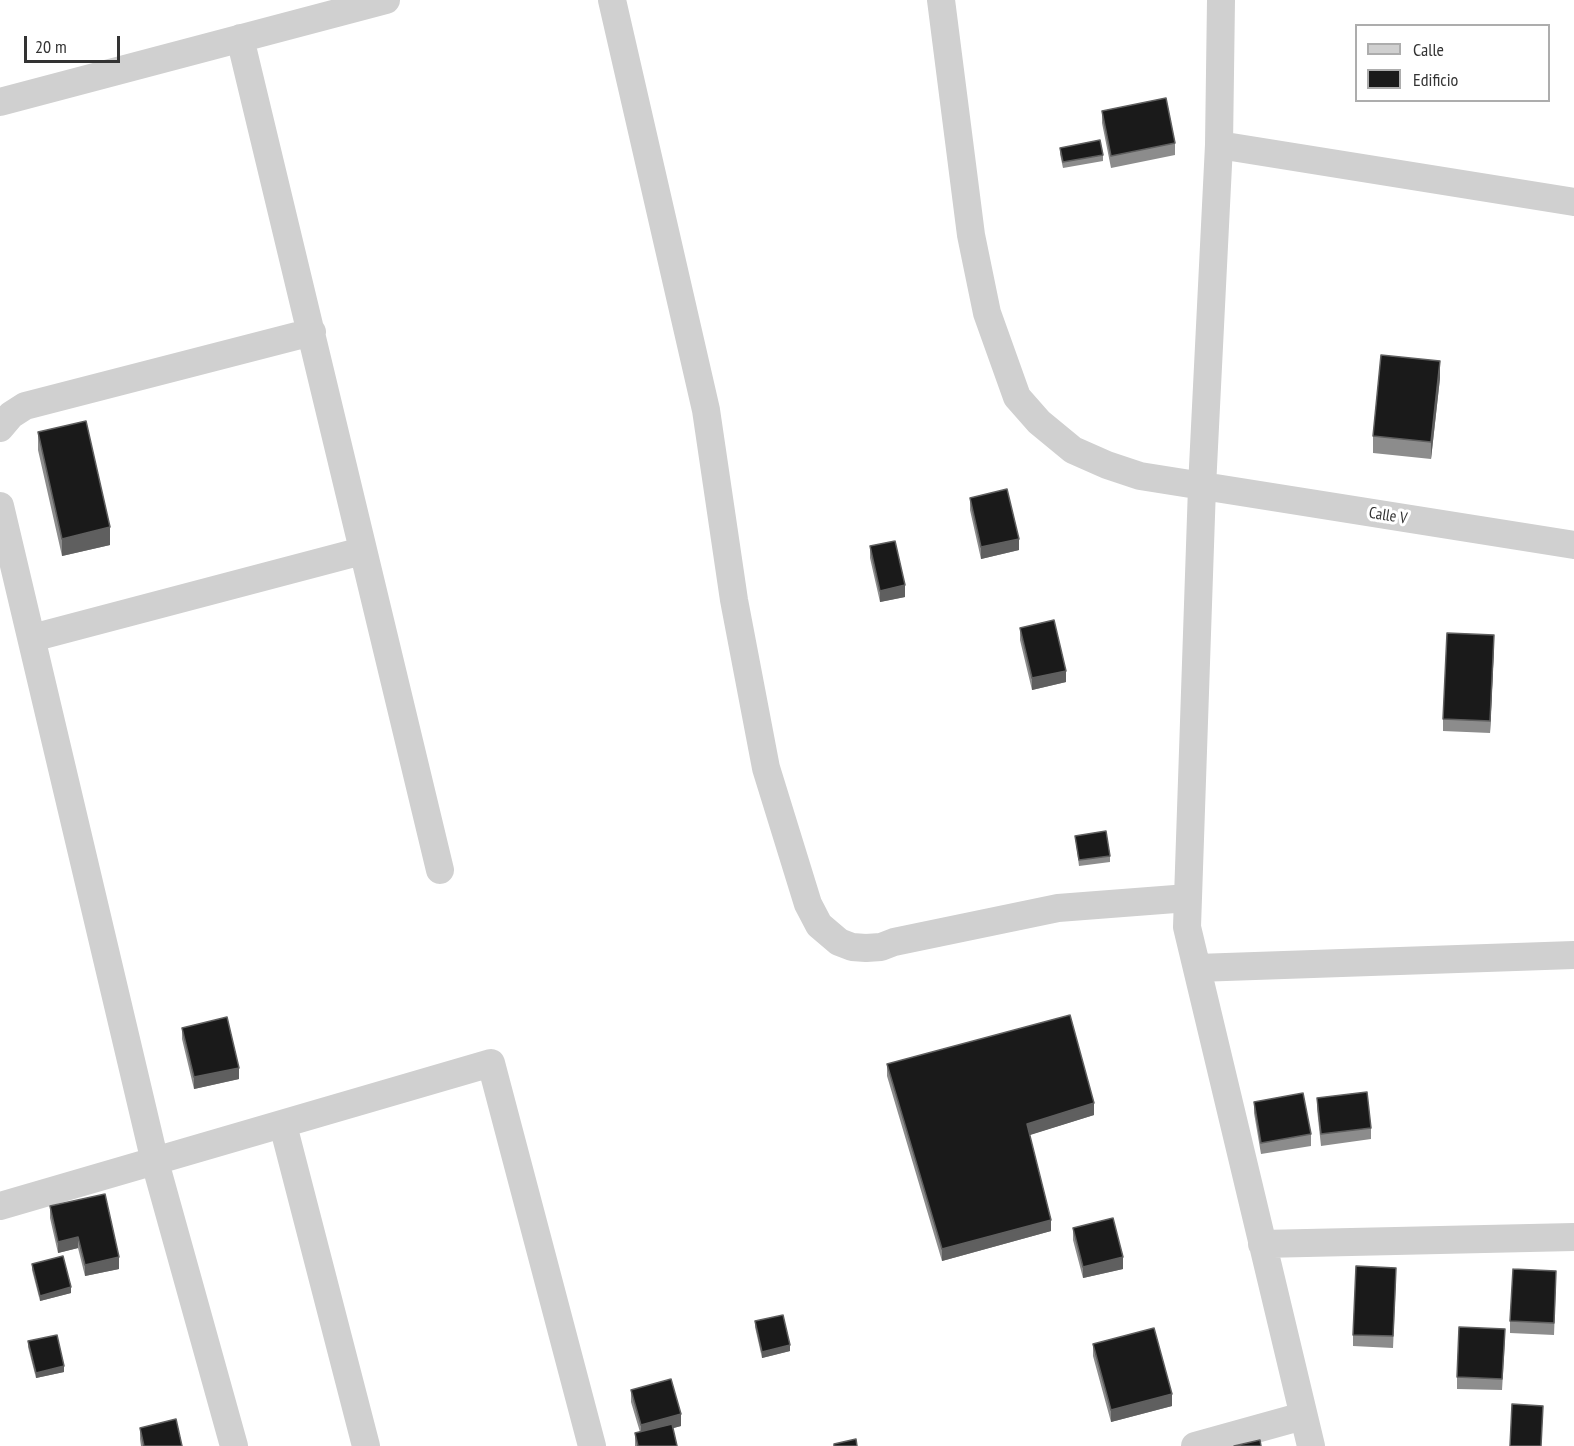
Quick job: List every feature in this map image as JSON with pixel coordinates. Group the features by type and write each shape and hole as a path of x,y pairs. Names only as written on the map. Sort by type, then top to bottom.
{"street":[{"path":"0,102 386,0"},
{"path":"612,0 706,410 734,600 766,768 808,904 819,926 839,942 852,947 881,947 894,942 1058,908 1188,898"},
{"name":"Calle V","path":"940,0 971,235 987,313 1017,397 1039,422 1073,450 1140,476 1574,545"},
{"path":"1221,0 1219,145 1202,487 1187,927 1311,1446"},
{"path":"240,38 440,870"},
{"path":"1219,145 1574,202"},
{"path":"0,428 11,415 25,406 312,332"},
{"path":"0,506 155,1162 234,1446"},
{"path":"32,638 362,551"},
{"path":"1197,968 1574,955"},
{"path":"0,1206 491,1063 592,1446"},
{"path":"283,1125 366,1446"},
{"path":"1262,1244 1574,1237"},
{"path":"1195,1446 1304,1416"}],"building":[{"path":"1166,98 1175,143 1111,156 1102,111"},
{"path":"1100,140 1103,155 1063,162 1060,148"},
{"path":"1381,355 1440,361 1431,442 1373,436"},
{"path":"86,421 110,527 62,539 38,432"},
{"path":"1007,489 1019,539 981,547 970,498"},
{"path":"895,541 905,585 880,591 870,546"},
{"path":"1054,620 1066,671 1032,678 1020,628"},
{"path":"1447,633 1494,635 1490,721 1443,719"},
{"path":"1106,831 1110,856 1079,860 1075,836"},
{"path":"1070,1015 1094,1103 1027,1124 1051,1220 942,1249 887,1064"},
{"path":"227,1017 239,1068 194,1077 182,1028"},
{"path":"1367,1092 1371,1128 1321,1134 1317,1098"},
{"path":"1303,1093 1311,1134 1261,1143 1254,1102"},
{"path":"105,1194 119,1257 85,1265 78,1237 58,1242 50,1206"},
{"path":"1113,1218 1123,1257 1083,1267 1073,1228"},
{"path":"63,1256 71,1287 40,1296 32,1264"},
{"path":"1356,1266 1396,1268 1393,1336 1353,1335"},
{"path":"1513,1269 1556,1271 1554,1323 1510,1321"},
{"path":"783,1315 790,1345 762,1352 755,1321"},
{"path":"1459,1327 1505,1329 1502,1379 1457,1377"},
{"path":"1154,1328 1172,1394 1111,1410 1093,1344"},
{"path":"57,1335 64,1366 36,1373 28,1341"},
{"path":"671,1379 681,1414 641,1425 631,1390"},
{"path":"1512,1404 1543,1406 1541,1446 1510,1446"},
{"path":"176,1419 182,1446 144,1446 140,1428"},
{"path":"672,1424 677,1446 638,1446 635,1433"},
{"path":"856,1439 857,1446 834,1446 834,1444"},
{"path":"1260,1440 1261,1446 1234,1446"}]}
